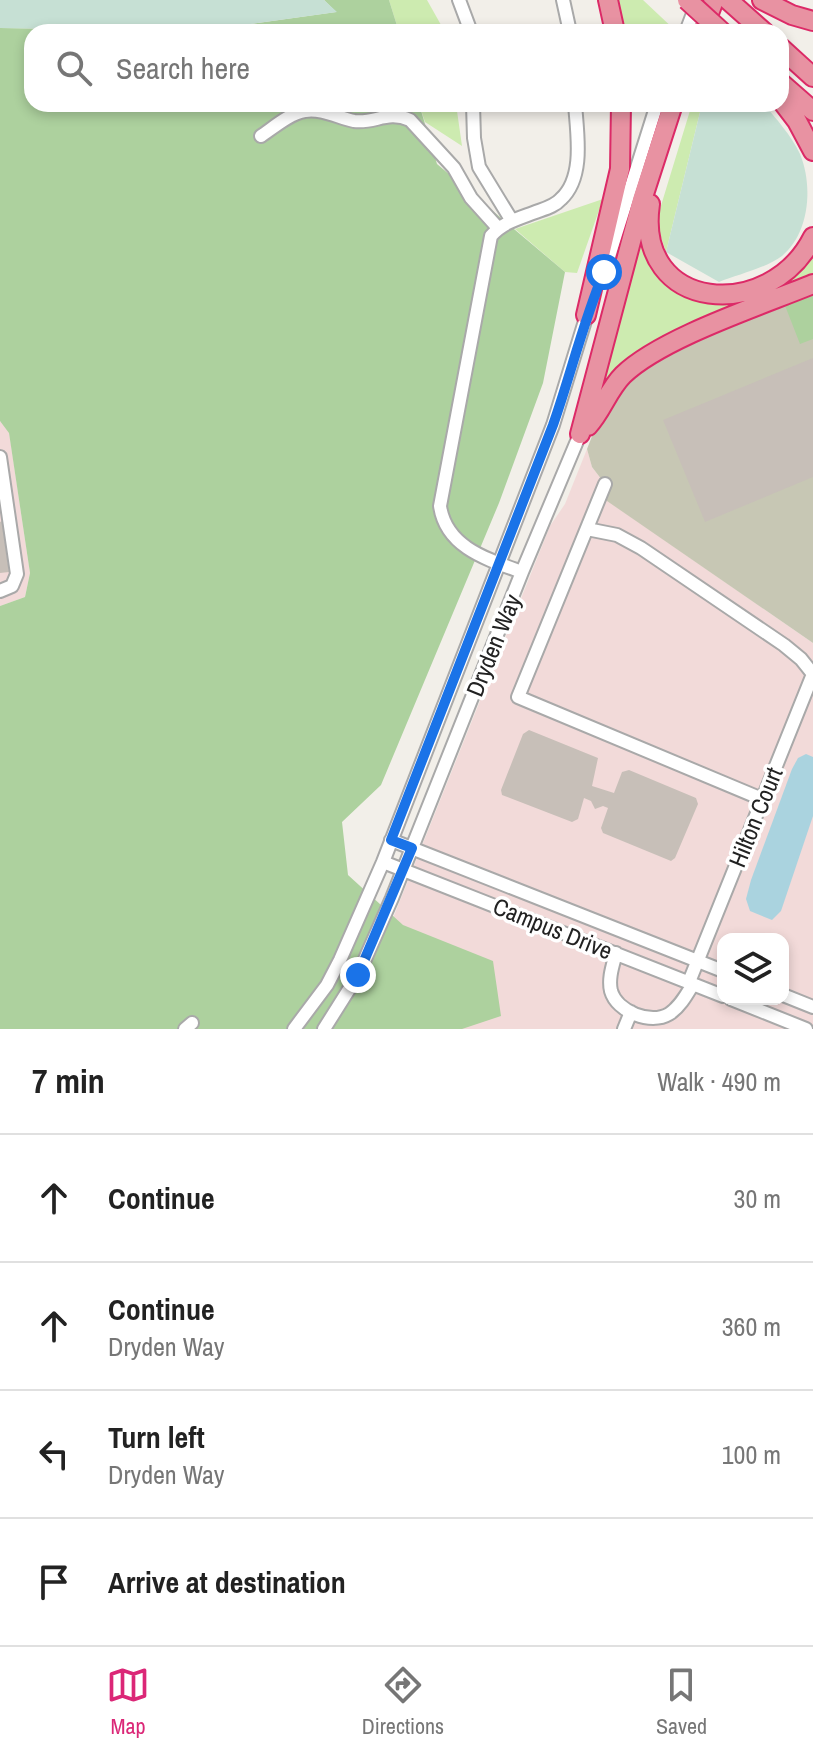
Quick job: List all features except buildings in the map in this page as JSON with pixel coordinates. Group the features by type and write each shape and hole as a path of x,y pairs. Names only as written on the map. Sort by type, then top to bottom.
{"highway":[{"path":"608,0 613,24"},
{"path":"687,0 713,24"},
{"path":"705,24 714,0"},
{"path":"728,0 755,24"},
{"path":"762,0 792,15 813,21"},
{"path":"789,55 813,77"},
{"path":"789,90 813,111"},
{"path":"789,110 813,151"},
{"path":"586,315 620,169 621,112"},
{"path":"665,112 647,227 658,260 671,276 683,285 709,295 748,292 784,274 801,257 813,237"},
{"path":"580,434 665,112"},
{"path":"580,434 592,423 613,387 638,363 683,338 813,284"}],"street":[{"path":"563,0 568,24"},
{"path":"689,24 698,0"},
{"path":"461,1 468,24"},
{"path":"261,136 303,112"},
{"path":"310,112 357,121 390,115 410,120 454,168 471,198 498,228"},
{"path":"473,112 479,167 512,221"},
{"path":"522,572 458,543 443,523 440,506 491,236 498,228 512,221 552,206 568,191 578,158 575,112"},
{"name":"Dryden Way","path":"294,1029 327,985 383,862 553,425 586,315 664,112"},
{"name":"Dryden Way","path":"324,1029 358,975 404,869 580,434"},
{"path":"0,457 17,574 12,586 0,591"},
{"path":"605,484 518,697 762,799"},
{"path":"587,529 617,535 641,548 784,645 813,674"},
{"name":"Hilton Court","path":"636,1014 666,1016 675,1010 691,983 697,961 813,674"},
{"name":"Campus Drive","path":"391,840 717,969"},
{"name":"Campus Drive","path":"383,862 717,994"},
{"path":"616,953 610,980 611,991 622,1008 636,1014"},
{"path":"789,997 813,1007"},
{"path":"742,1005 778,1024 806,1029"},
{"path":"624,1029 636,1014"},
{"path":"635,1029 636,1014"}],"shaded area":[{"path":"0,0 324,0 337,12 251,24 24,24 24,28 0,28"},
{"path":"700,112 770,112 800,154 807,180 803,222 791,246 776,260 719,282 666,252"},
{"path":"813,291 813,643 607,501 605,484 592,467 587,449 596,426 625,381 662,355"},
{"path":"0,421 9,432 30,573 25,597 0,606"},
{"path":"587,449 592,467 605,484 608,501 813,643 813,1029 335,1029 373,968 550,526 565,504"}],"green space":[{"path":"324,0 389,0 396,24 251,24 336,12"},
{"path":"389,0 427,0 440,24 396,24"},
{"path":"613,0 643,0 668,24 619,24"},
{"path":"0,28 24,28 24,112 421,112 437,164 565,272 543,383 499,503 381,785 342,822 348,875 403,925 493,961 501,1016 462,1029 0,1029 0,606 25,597 30,573 9,433 0,421"},
{"path":"422,112 457,112 462,146 425,122"},
{"path":"690,112 700,112 666,252 656,222"},
{"path":"603,199 577,273 565,272 515,229"},
{"path":"641,234 653,263 726,302 813,251 813,278 624,365 605,380"},
{"path":"813,291 813,339 800,344 784,303"}],"water":[{"path":"806,754 813,757 813,816 781,911 772,920 750,911 746,899 792,769 798,758"}],"route":[{"path":"358,975 412,848 391,840 553,425 586,315 604,272"}]}
